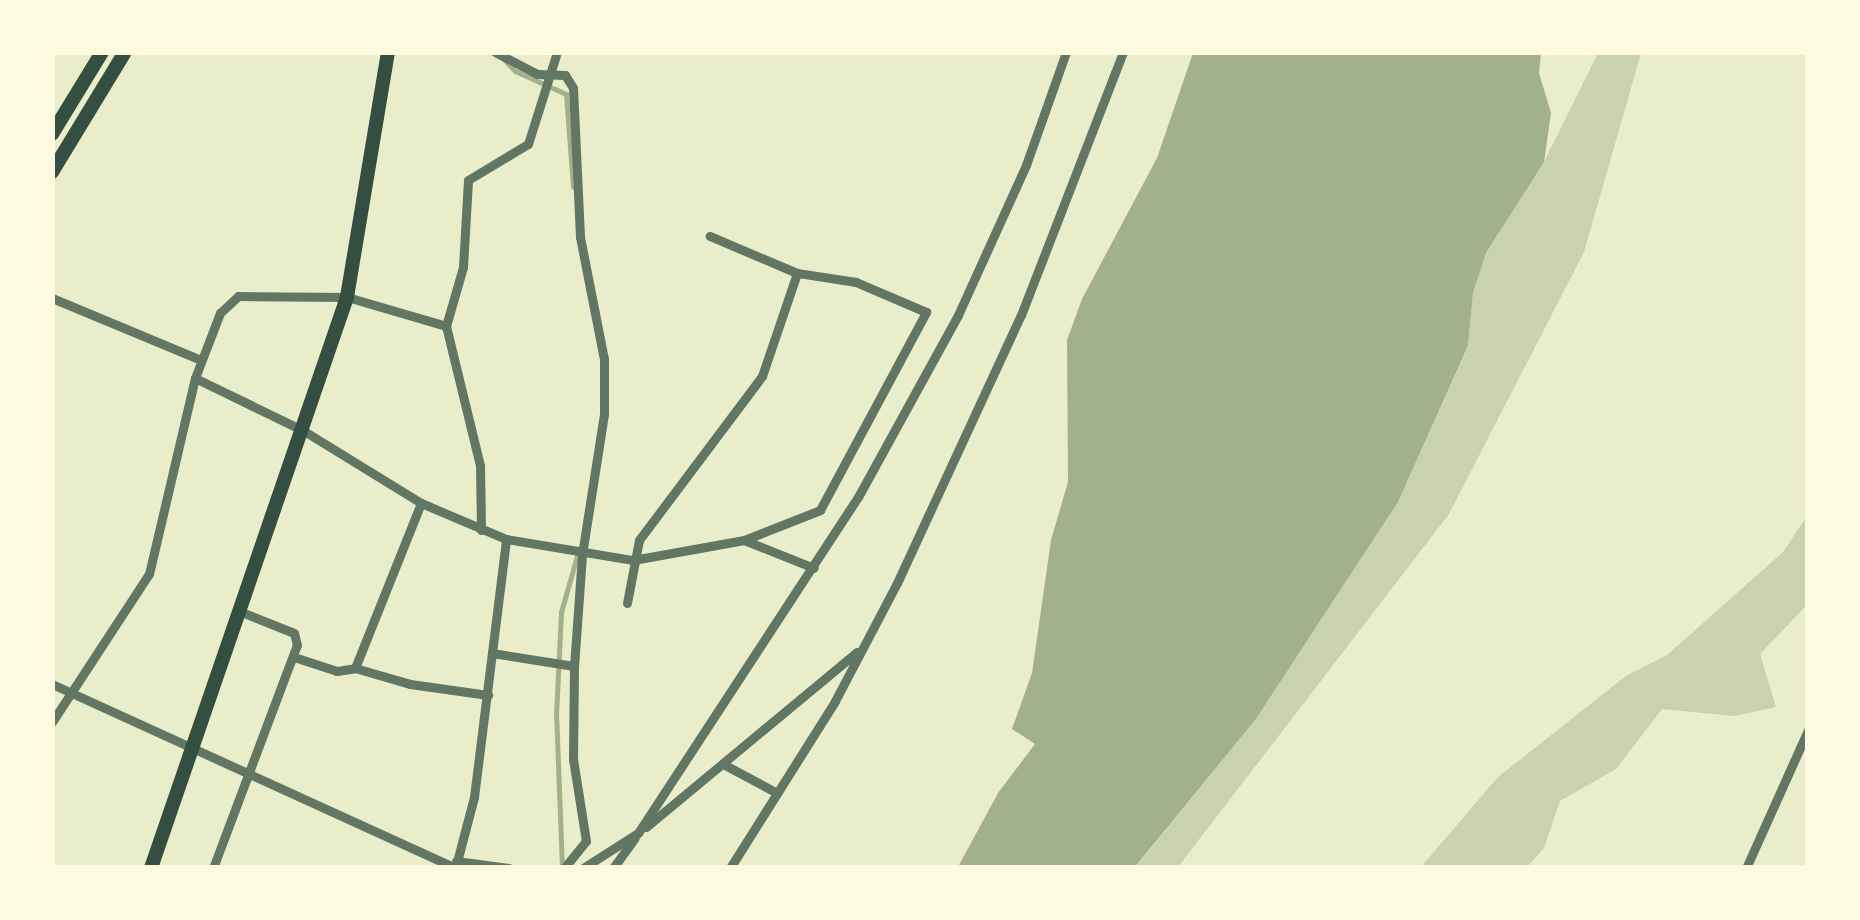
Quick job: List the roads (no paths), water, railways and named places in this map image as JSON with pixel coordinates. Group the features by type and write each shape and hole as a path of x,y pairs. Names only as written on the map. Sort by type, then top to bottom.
{"main road":[{"path":"52,134 102,52"},
{"path":"52,172 125,52"},
{"path":"151,868 348,297 388,52"}],"street":[{"path":"496,52 548,75 564,75 577,107 580,237 604,359 604,414 582,554 574,666 572,746 586,841 564,868"},
{"path":"481,530 480,464 446,326 464,267 468,180 528,144 557,52"},
{"path":"613,868 814,568 958,315 1026,165 1066,52"},
{"path":"730,868 864,646 1022,315 1123,52"},
{"path":"195,378 304,431 421,503 506,538 633,560 744,540 820,510 925,320 916,304 856,282 797,272 710,236"},
{"path":"627,604 639,540 692,464 762,376 797,272"},
{"path":"52,722 150,574 195,378 220,313 238,296 348,297 446,326"},
{"path":"52,298 201,360"},
{"path":"355,668 421,503"},
{"path":"454,864 488,695 506,538"},
{"path":"744,540 814,568"},
{"path":"213,868 294,657 294,633 240,612"},
{"path":"583,868 638,833 725,765 864,646"},
{"path":"492,653 574,666"},
{"path":"294,657 337,670 355,668 410,684 488,695"},
{"path":"52,684 194,743 454,864 509,868"},
{"path":"1746,868 1808,730"},
{"path":"725,765 777,793"}],"waterway":[{"path":"500,55 515,71 566,94 573,187"},
{"path":"562,868 556,715 561,612 579,549"}]}
